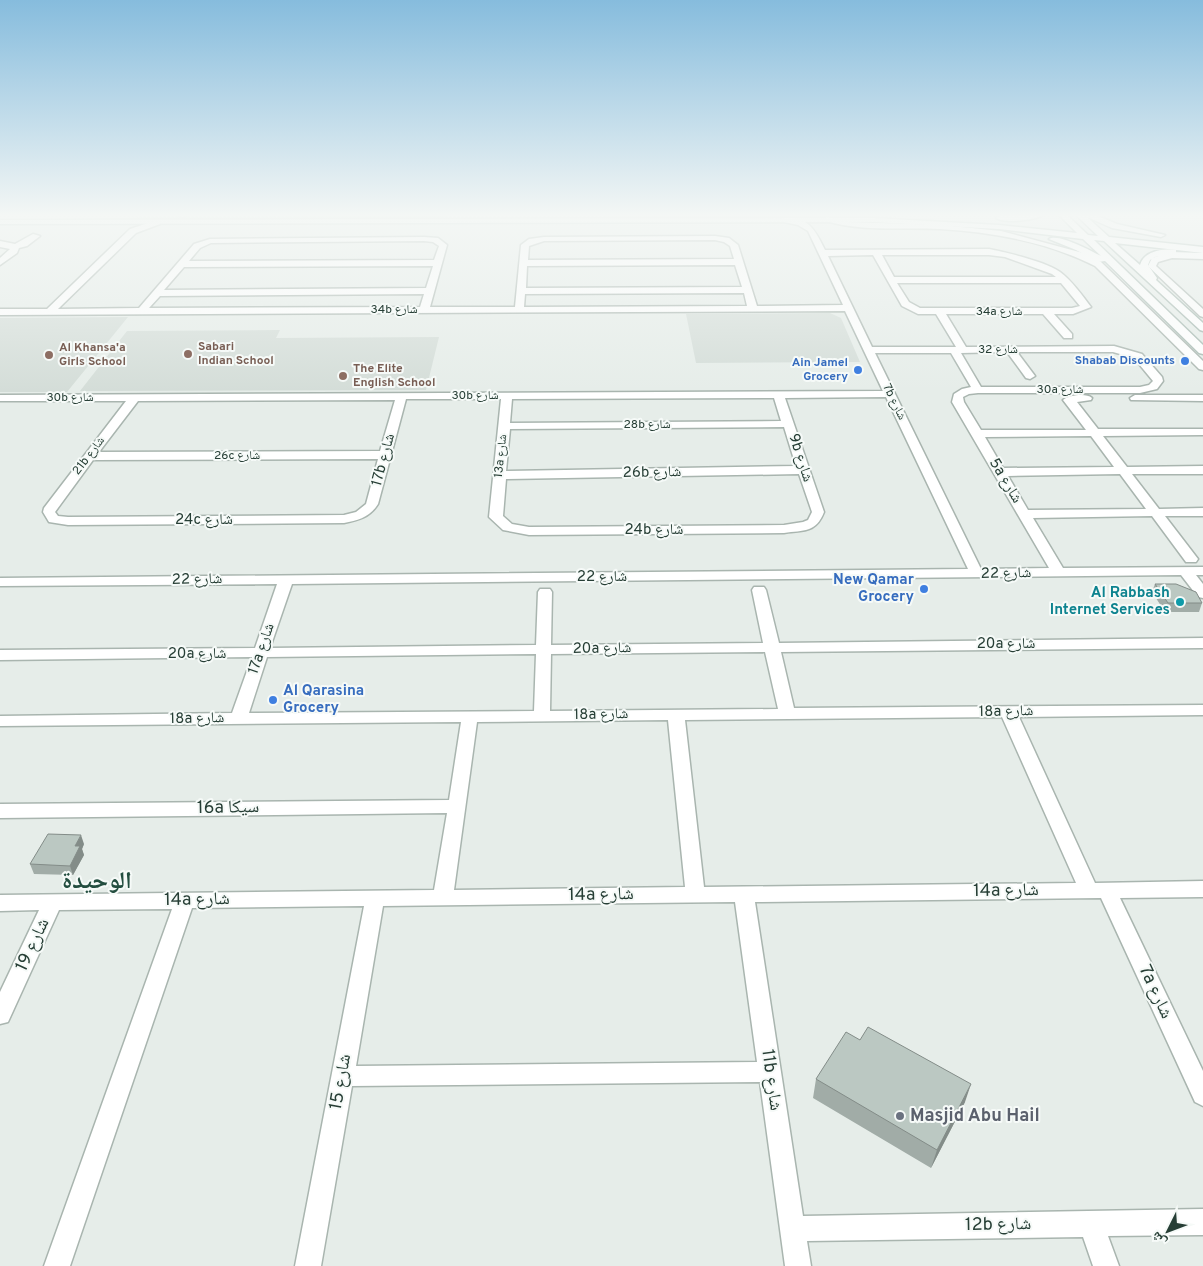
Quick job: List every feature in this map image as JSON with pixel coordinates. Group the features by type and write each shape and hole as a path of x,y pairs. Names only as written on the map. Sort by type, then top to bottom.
{"street":[{"path":"50,312 90,273"},
{"path":"142,312 174,273"},
{"path":"424,310 435,273"},
{"path":"519,310 521,273"},
{"path":"742,273 753,309"},
{"name":"7b شارع","path":"831,273 977,574"},
{"path":"888,273 892,280 1064,280"},
{"path":"1055,273 1064,280"},
{"path":"1105,273 1203,367"},
{"path":"1133,273 1152,282 1203,328"},
{"path":"1151,273 1153,276 1152,282"},
{"path":"1157,273 1203,314"},
{"path":"1123,274 1203,351"},
{"name":"34a شارع","path":"892,280 905,304 912,309 940,312 1079,311 1086,307 1064,280"},
{"path":"520,291 747,290"},
{"path":"158,292 430,291"},
{"path":"1140,307 1148,298"},
{"name":"34b شارع","path":"0,312 848,308"},
{"path":"1046,311 1068,336"},
{"path":"940,312 959,350 972,391"},
{"name":"شارع 32","path":"869,350 1108,349 1128,352 1140,359 1157,377 1158,381 1154,387"},
{"path":"1010,350 1030,376"},
{"name":"30a شارع","path":"972,391 1140,390 1154,387"},
{"name":"5a شارع","path":"972,391 957,398 1059,573"},
{"name":"9b شارع","path":"778,394 818,512 814,522"},
{"name":"30b شارع","path":"1,399 890,394"},
{"name":"17b شارع","path":"358,516 368,511 372,504 401,396"},
{"name":"13a شارع","path":"496,517 507,396"},
{"name":"21b شارع","path":"50,516 50,508 134,398"},
{"path":"1203,398 1070,399 1069,401 1156,512 1189,565 1203,594"},
{"name":"28b شارع","path":"505,426 789,424"},
{"path":"977,434 1203,432"},
{"name":"26c شارع","path":"88,456 386,455"},
{"name":"26b شارع","path":"499,475 804,470"},
{"path":"1000,472 1203,470"},
{"path":"1024,514 1203,512"},
{"name":"24c شارع","path":"50,516 54,519 68,521 344,520 358,516"},
{"name":"24b شارع","path":"496,517 508,527 529,531 784,529 806,526 814,522"},
{"name":"شارع 22","path":"0,582 1059,573 1189,565 1203,572"},
{"name":"17a شارع","path":"239,718 286,579"},
{"path":"759,590 788,713"},
{"path":"542,716 545,592"},
{"name":"20a شارع","path":"0,655 1203,643"},
{"name":"18a شارع","path":"0,720 1203,710"},
{"name":"7a شارع","path":"1008,712 1203,1094"},
{"path":"676,714 695,894"},
{"path":"443,897 470,716"},
{"name":"16a سيكا","path":"0,811 457,806"},
{"name":"14a شارع","path":"0,902 1203,888"},
{"name":"11b شارع","path":"744,894 798,1266"},
{"name":"شارع 15","path":"308,1266 375,898"},
{"path":"57,1266 185,900"},
{"name":"شارع 19","path":"0,1015 52,902"},
{"path":"342,1076 770,1072"},
{"name":"12b شارع","path":"792,1229 1203,1222"},
{"path":"1091,1224 1106,1266"}],"shaded area":[{"path":"830,313 841,318 860,362 696,363 686,314"},
{"name":"Al Khansa'a Girls School","path":"128,317 67,392 0,392 0,318"},
{"path":"280,330 276,338 439,337 426,390 80,391 127,331"}],"building":[{"path":"1155,584 1176,584 1196,592 1202,603 1168,603"},
{"path":"48,834 81,835 75,846 80,846 70,866 30,864"},
{"name":"Masjid Abu Hail","path":"868,1027 971,1084 937,1150 816,1079 846,1032 860,1040"}],"place":[{"name":"Sabari Indian School","path":"188,354"},
{"name":"Al Khansa'a Girls School","path":"49,355"},
{"name":"Shabab Discounts","path":"1185,361"},
{"name":"Ain Jamel Grocery","path":"858,370"},
{"name":"The Elite English School","path":"343,376"},
{"name":"New Qamar Grocery","path":"924,589"},
{"name":"Al Rabbash Internet Services","path":"1180,602"},
{"name":"Al Qarasina Grocery","path":"273,700"},
{"name":"Masjid Abu Hail","path":"900,1116"}],"district":[{"name":"الوحيدة","path":"97,882"}]}
